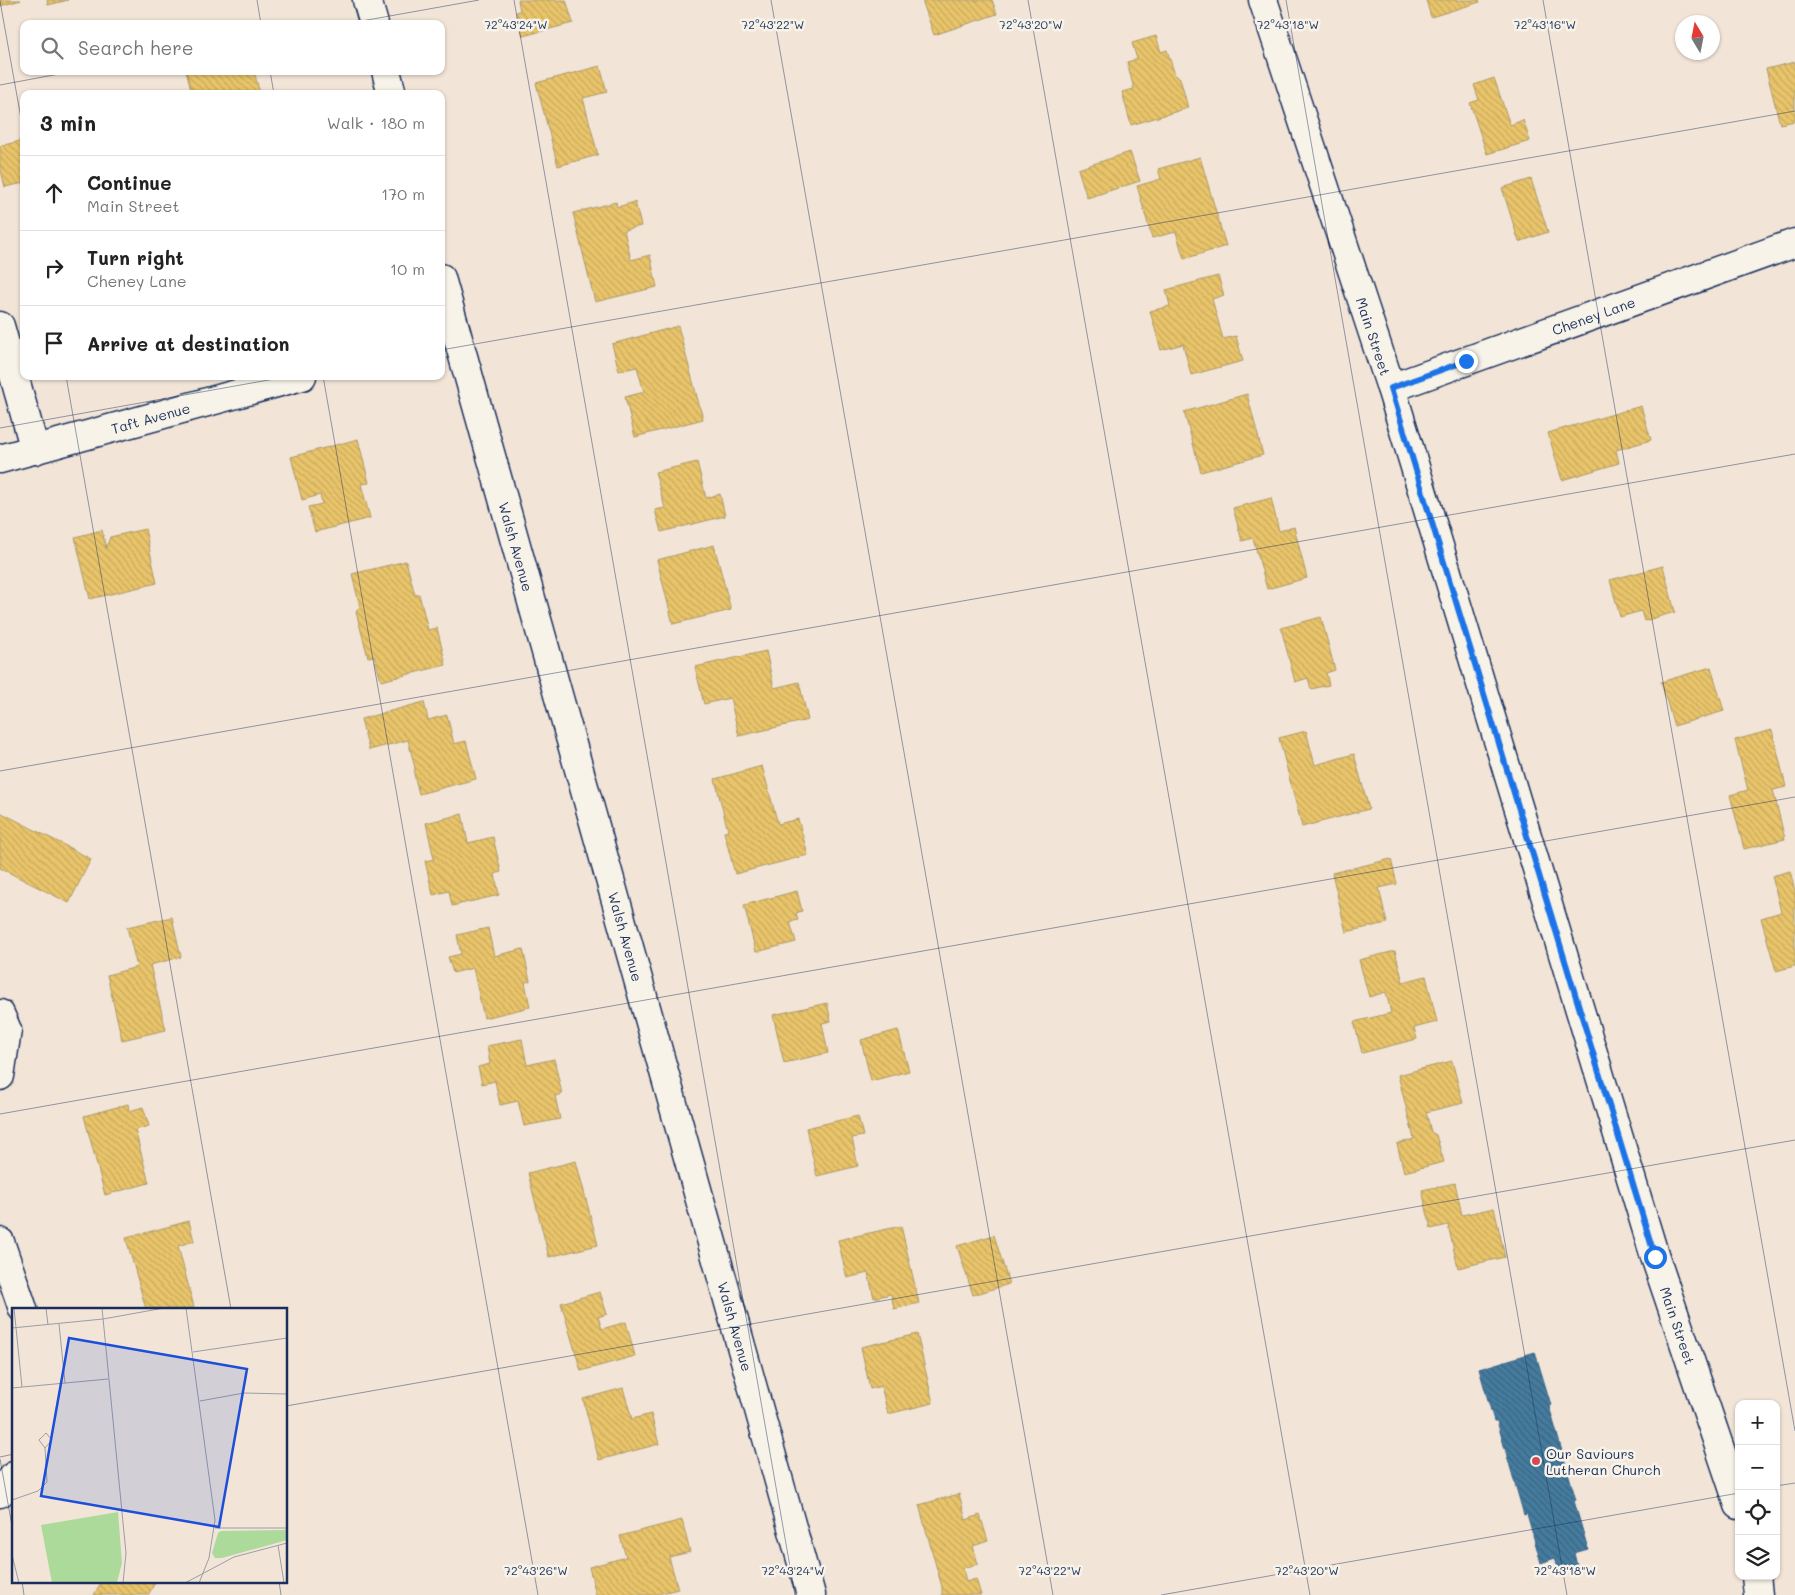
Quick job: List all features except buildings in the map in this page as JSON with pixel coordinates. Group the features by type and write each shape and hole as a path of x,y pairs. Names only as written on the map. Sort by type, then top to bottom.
{"street":[{"path":"367,0 373,20"},
{"name":"Main Street","path":"1263,0 1391,388 1655,1257 1735,1493"},
{"path":"387,75 391,90"},
{"name":"Cheney Lane","path":"1391,388 1795,243"},
{"name":"Walsh Avenue","path":"445,307 449,336 811,1595"},
{"path":"0,326 36,450"},
{"name":"Taft Avenue","path":"0,459 288,380"},
{"path":"0,1014 7,1030 0,1076"},
{"path":"0,1242 23,1308"},
{"path":"0,1493 12,1478"},
{"path":"1756,1580 1758,1595"}],"place":[{"name":"Our Saviours Lutheran Church","path":"1536,1461"}],"route":[{"path":"1466,361 1391,388 1655,1257"}]}
